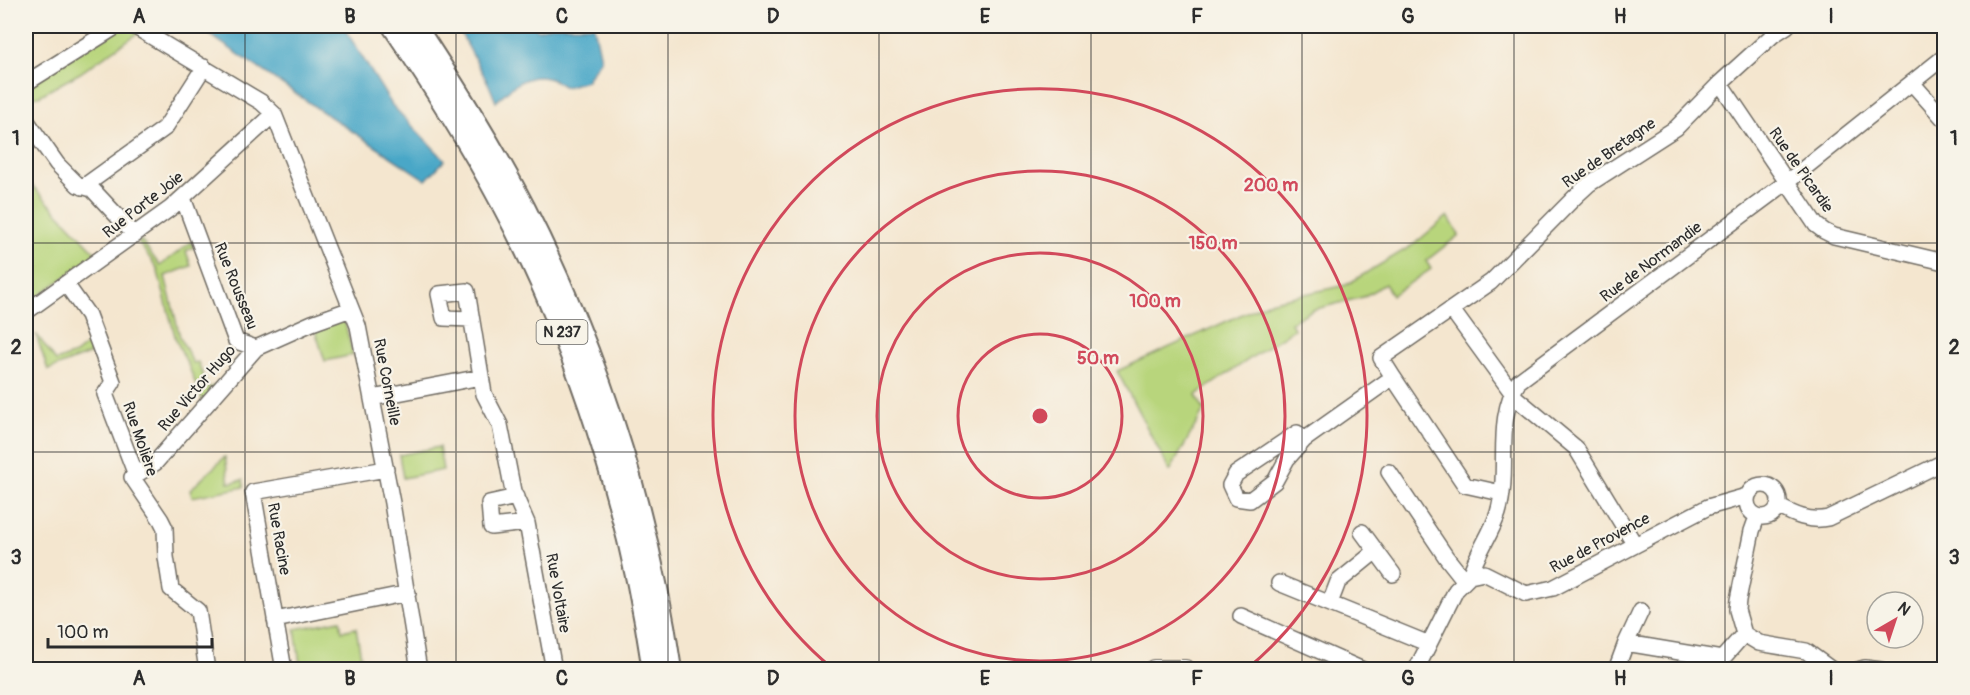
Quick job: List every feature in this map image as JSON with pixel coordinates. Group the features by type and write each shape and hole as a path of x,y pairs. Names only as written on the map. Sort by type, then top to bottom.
{"highway":[{"name":"N 237","path":"394,26 466,139 502,202 565,339 590,406 625,526 650,640 654,669"},
{"name":"N 237","path":"414,26 472,116 523,208 590,358 632,488 650,557 670,669"}],"main road":[{"path":"1154,669 1185,669"}],"street":[{"path":"26,83 117,26"},
{"path":"134,26 261,102 274,114"},
{"name":"Rue de Bretagne","path":"1393,377 1381,358 1491,282 1589,184 1676,128 1720,83 1773,35 1787,26"},
{"name":"Rue de Normandie","path":"1473,577 1478,564 1477,555 1495,520 1501,493 1505,419 1512,393 1519,381 1787,182 1913,84 1944,57"},
{"path":"83,187 165,128 204,67"},
{"name":"Rue de Picardie","path":"1720,83 1816,225 1834,236 1944,262"},
{"path":"1913,84 1944,119"},
{"name":"Rue Porte Joie","path":"26,312 183,198 274,114"},
{"name":"Rue Corneille","path":"274,114 358,326 386,469 419,669"},
{"path":"26,120 57,164 78,185 92,189 135,235"},
{"name":"Rue Rousseau","path":"183,198 236,341 256,348 312,323 351,309"},
{"name":"Rue Molière","path":"66,284 88,315 113,382 105,394 136,475 132,477 165,528 166,557 171,589 198,611 207,669"},
{"path":"1452,310 1512,393 1576,448 1635,545"},
{"name":"Rue Voltaire","path":"471,319 484,394 500,425 513,491 527,523 554,669"},
{"path":"236,341 244,362"},
{"name":"Rue Victor Hugo","path":"136,475 154,463 256,348"},
{"path":"372,398 481,377"},
{"path":"1304,440 1297,433 1236,474 1230,485 1236,498 1250,500 1275,482 1287,459 1304,440 1393,377 1464,485 1501,493"},
{"path":"1778,506 1808,520 1828,519 1944,462"},
{"name":"Rue Racine","path":"284,669 253,492 386,469"},
{"path":"1389,472 1446,557 1473,577 1456,590 1429,644 1421,668"},
{"path":"1765,485 1775,491 1779,500 1778,506 1771,515 1763,518 1757,517 1748,509 1747,496 1753,488 1765,485"},
{"name":"Rue de Provence","path":"1473,577 1526,594 1552,588 1708,507 1747,496"},
{"path":"516,497 489,503 491,527 527,523"},
{"path":"1757,517 1738,600 1737,610 1744,634 1759,643 1806,651 1832,669"},
{"path":"1362,532 1393,574"},
{"path":"1330,603 1338,582 1376,551"},
{"path":"1279,583 1429,644"},
{"path":"275,620 408,593"},
{"path":"1616,669 1641,611"},
{"path":"1240,616 1363,669"},
{"path":"1626,643 1720,664 1744,634"},
{"path":"1858,669 1881,669"}],"green space":[{"path":"117,26 133,26 141,31 80,73 39,96 31,97 26,103 26,83"},
{"path":"26,179 97,254 26,305"},
{"path":"1448,216 1459,235 1426,261 1431,269 1392,295 1385,284 1363,297 1312,310 1291,322 1294,329 1196,395 1204,410 1170,471 1117,371 1269,302 1346,285 1413,245"},
{"path":"141,240 160,266 191,242 194,247 186,251 191,266 165,276 180,337 193,363 198,362 208,388 217,385 203,402 176,340 157,268 138,242"},
{"path":"344,319 353,355 325,361 315,330"},
{"path":"36,335 56,361 75,354 90,342 94,352 48,370"},
{"path":"439,447 443,470 403,478 399,455"},
{"path":"225,457 229,483 243,480 244,487 192,497 190,490"},
{"path":"340,620 342,631 356,628 363,669 322,669 320,660 300,664 295,629"}],"water":[{"path":"197,26 343,26 392,105 445,160 426,180"},
{"path":"457,26 534,26 538,30 551,26 594,26 601,59 586,81 565,87 549,79 532,78 512,87 496,102"}]}
